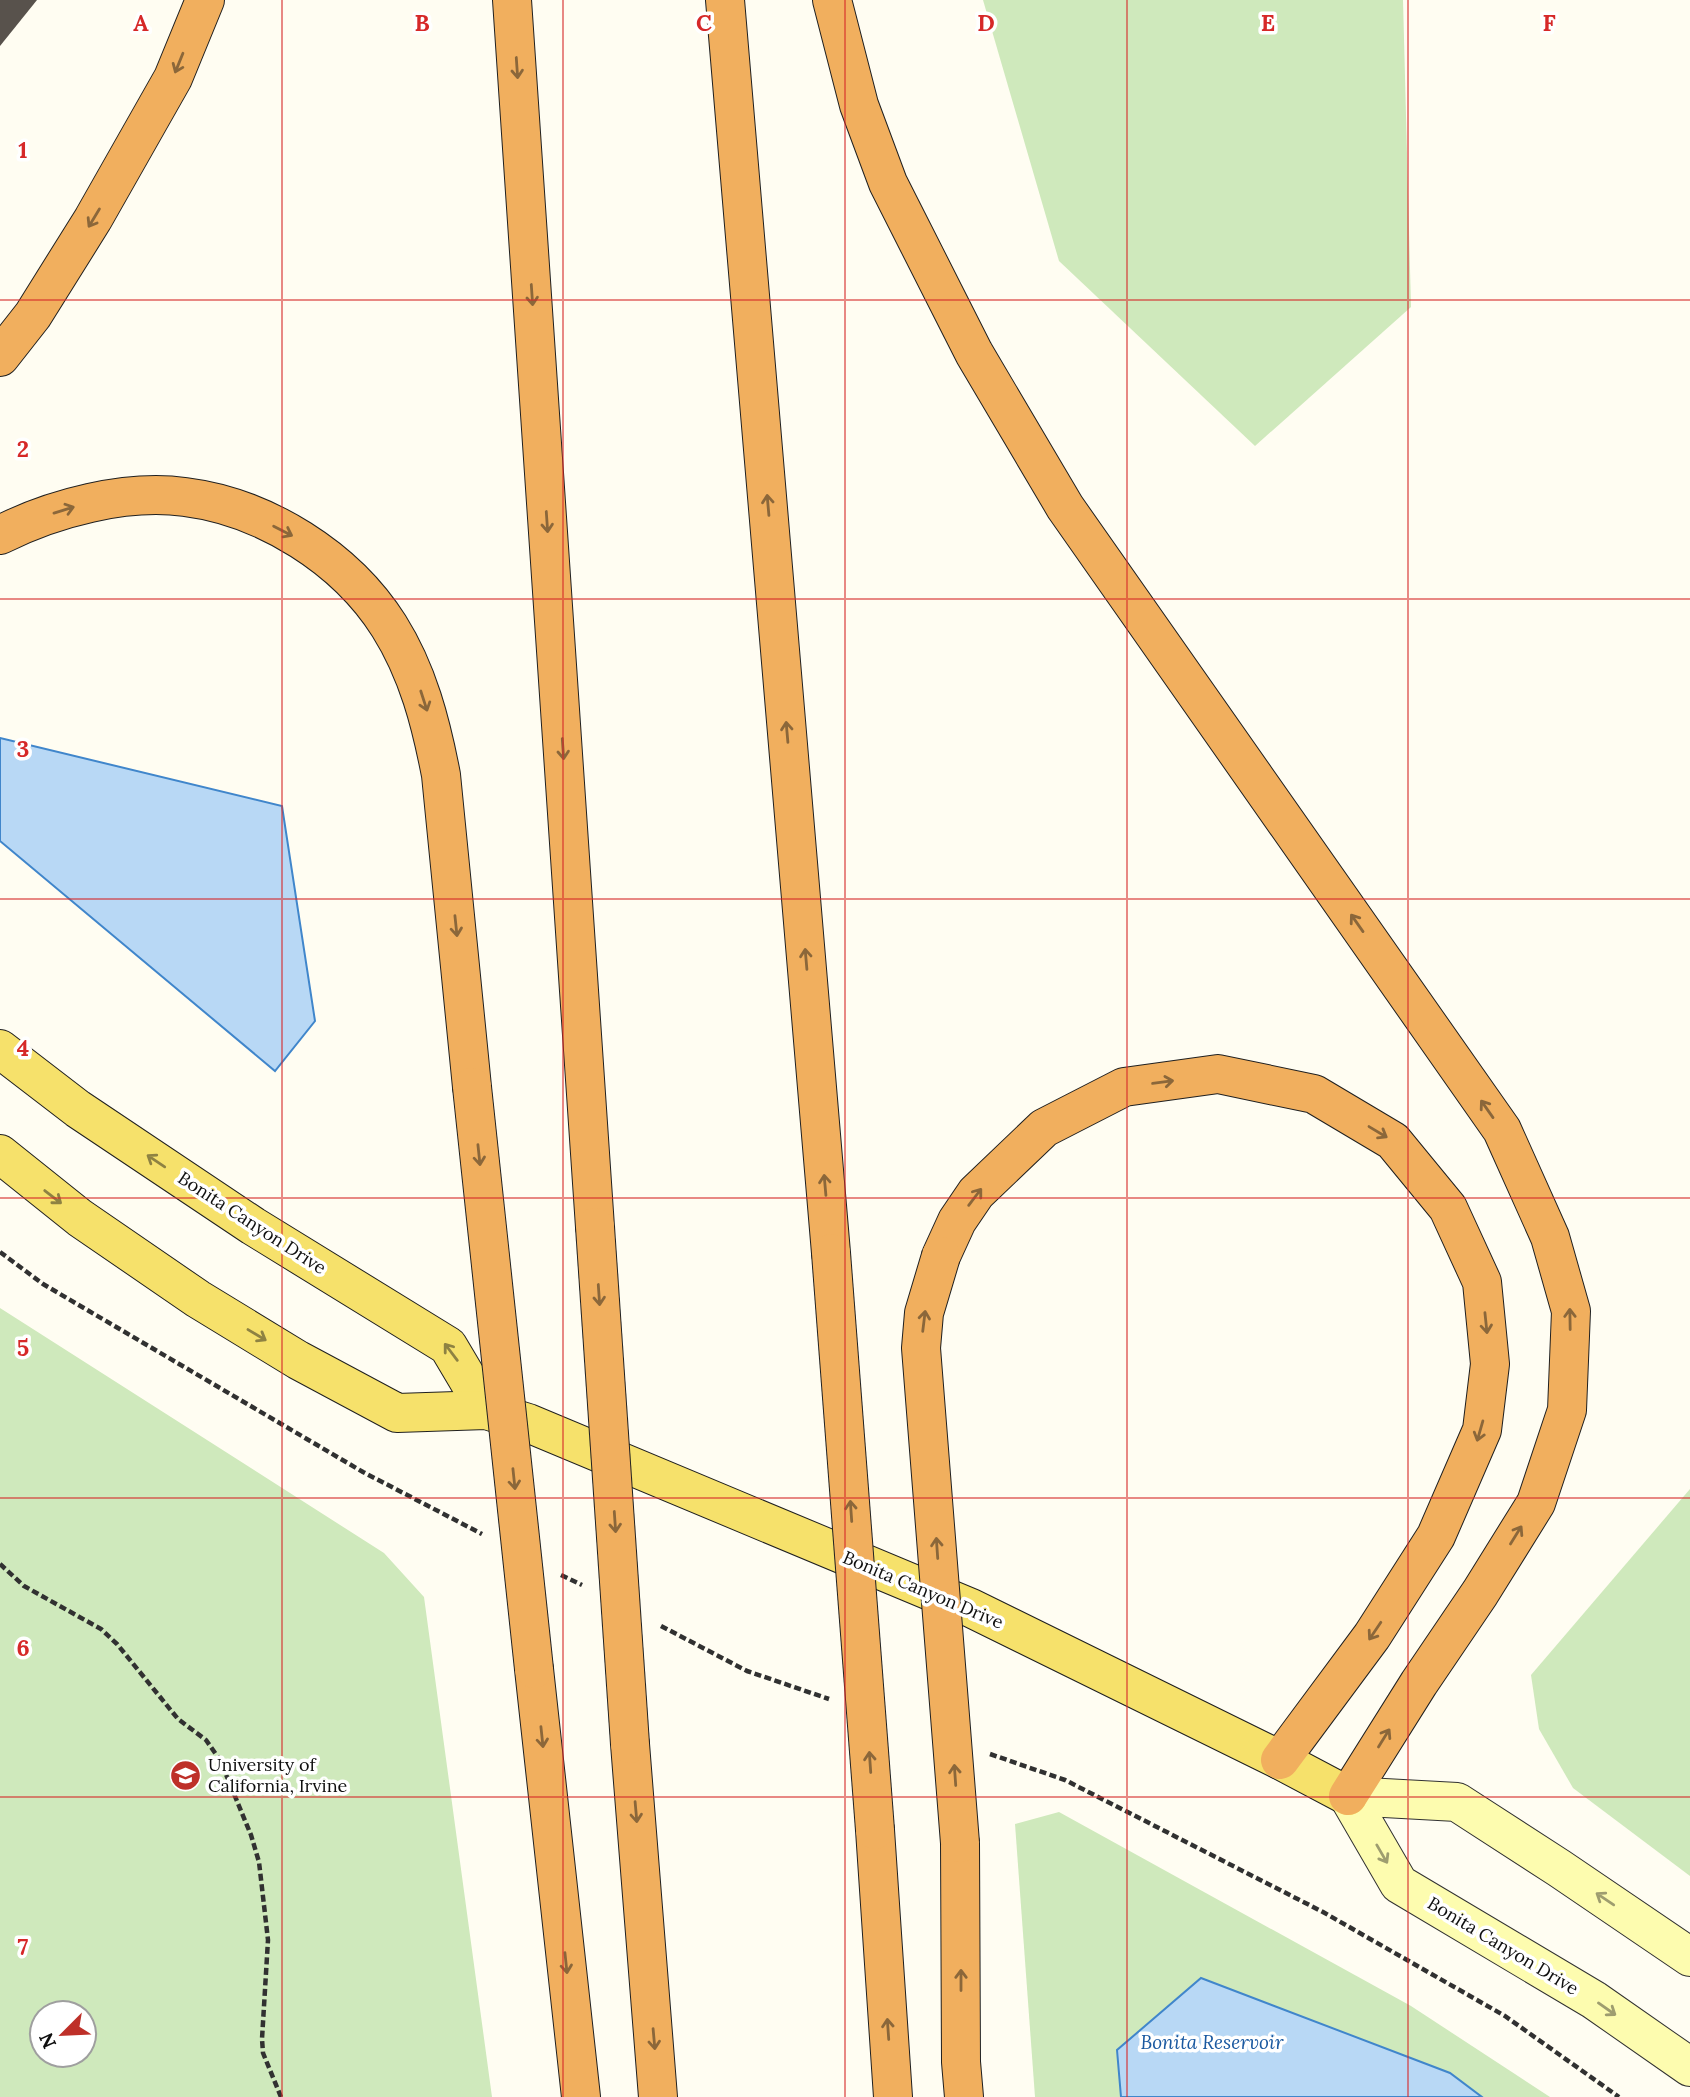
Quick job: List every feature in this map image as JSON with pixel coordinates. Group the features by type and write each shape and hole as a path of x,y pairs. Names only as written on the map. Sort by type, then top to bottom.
{"highway":[{"path":"0,357 33,315 93,219 173,78 205,0"},
{"path":"512,0 630,1744 658,2097"},
{"path":"725,0 831,1254 893,2097"},
{"path":"832,0 859,105 888,183 975,353 1065,507 1503,1130 1550,1237 1571,1311 1567,1410 1536,1503 1348,1796"},
{"path":"0,535 59,511 101,500 183,497 227,506 309,544 353,580 389,626 416,677 432,726 442,775 472,1087 581,2097"},
{"path":"964,2097 961,2062 960,1843 922,1348 924,1313 941,1256 957,1221 976,1193 1044,1128 1124,1087 1218,1074 1314,1094 1393,1141 1448,1208 1482,1282 1490,1364 1482,1430 1436,1536 1372,1636 1280,1760"}],"main road":[{"name":"Bonita Canyon Drive","path":"0,1049 78,1109 253,1226 448,1346 486,1410"},
{"name":"Bonita Canyon Drive","path":"0,1154 80,1217 198,1299 298,1360 397,1413 486,1410 528,1423 971,1608 1348,1796 1457,1802 1690,1957"},
{"name":"Bonita Canyon Drive","path":"1348,1796 1399,1884 1594,2000 1690,2067"}],"path":[{"path":"0,1252 43,1284 351,1465 487,1536"},
{"path":"0,1564 24,1586 101,1629 117,1644 178,1720 205,1741 220,1760 241,1809 259,1862 268,1940 263,2053 281,2097"},
{"path":"561,1575 586,1587"},
{"path":"660,1626 747,1671 836,1701"},
{"path":"989,1754 1065,1780 1323,1912 1505,2016 1619,2097"}],"green space":[{"path":"983,0 1403,0 1411,307 1255,446 1059,261"},
{"name":"University of California, Irvine","path":"0,1308 384,1553 424,1597 492,2097 0,2097"},
{"path":"1690,1489 1690,1876 1573,1788 1539,1729 1531,1675"},
{"path":"1059,1812 1411,2006 1550,2097 1035,2097 1015,1824"}],"water":[{"path":"0,738 282,806 315,1021 275,1071 0,841"},
{"name":"Bonita Reservoir","path":"1201,1978 1450,2073 1482,2097 1121,2097 1117,2050"}],"building":[{"path":"0,0 37,0 0,46"}],"place":[{"name":"University of California, Irvine","path":"185,1775"}]}
